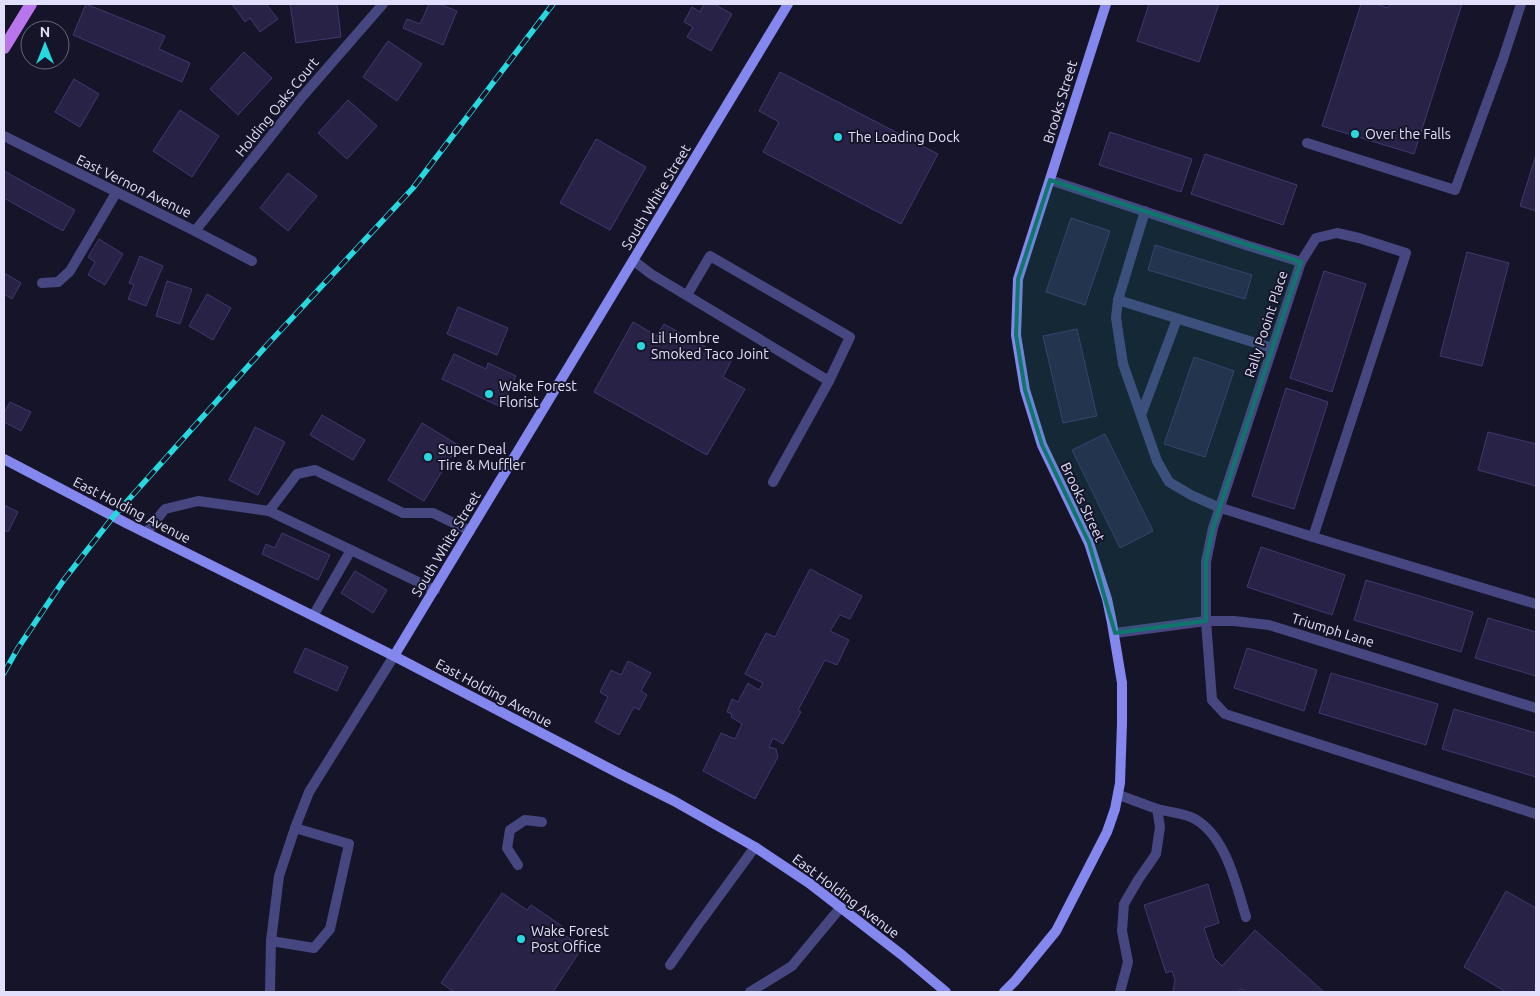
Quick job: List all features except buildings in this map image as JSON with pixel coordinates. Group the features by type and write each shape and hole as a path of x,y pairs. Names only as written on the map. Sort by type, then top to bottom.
{"main road":[{"path":"4,48 30,4"}],"street":[{"name":"Holding Oaks Court","path":"195,231 302,97 383,4"},
{"name":"South White Street","path":"270,992 271,940 279,876 309,792 470,531 788,4"},
{"name":"Brooks Street","path":"1004,992 1056,931 1107,832 1119,794 1122,691 1115,633 1107,599 1088,543 1042,444 1025,390 1016,335 1018,279 1106,4"},
{"path":"1307,143 1455,190 1521,4"},
{"name":"East Vernon Avenue","path":"4,136 252,261"},
{"name":"Rally Pooint Place","path":"1050,180 1301,262 1218,507 1206,562 1206,620 1212,700 1225,714 1536,814"},
{"path":"42,283 58,282 70,271 116,192"},
{"path":"1145,211 1118,300 1116,318 1123,364 1157,461 1169,482 1191,495 1218,507 1536,604"},
{"path":"1301,262 1316,238 1337,233 1406,253 1313,537"},
{"path":"686,295 710,256 850,337 829,381 773,482"},
{"path":"634,260 651,274 829,381"},
{"path":"1118,300 1272,348"},
{"path":"1141,415 1177,319"},
{"name":"East Holding Avenue","path":"4,459 146,533 394,656 674,801 755,847 841,907 946,992"},
{"path":"269,511 297,474 315,470 403,513 433,512 470,531"},
{"path":"146,533 165,509 198,501 269,511 419,581 434,590"},
{"path":"313,616 351,550"},
{"name":"Triumph Lane","path":"1115,633 1206,620 1269,625 1536,708"},
{"path":"1119,794 1157,809 1194,818 1216,838 1235,880 1246,917"},
{"path":"1120,992 1128,962 1122,931 1124,904 1156,854 1160,827 1157,809"},
{"path":"518,864 507,848 510,830 525,820 542,822"},
{"path":"271,940 314,948 330,929 349,844 295,828"},
{"path":"670,965 755,847"},
{"path":"750,992 792,966 841,907"}],"highlighted area":[{"path":"1050,180 1301,262 1213,528 1206,562 1206,621 1115,633 1089,543 1042,445 1025,390 1016,335 1018,279"}],"railway":[{"path":"4,673 18,648 63,581 113,517 267,345 413,188 553,4"}],"place":[{"name":"Over the Falls","path":"1355,134"},
{"name":"The Loading Dock","path":"838,137"},
{"name":"Lil Hombre Smoked Taco Joint","path":"641,346"},
{"name":"Wake Forest Florist","path":"489,394"},
{"name":"Super Deal Tire & Muffler","path":"428,457"},
{"name":"Wake Forest Post Office","path":"521,939"}]}
